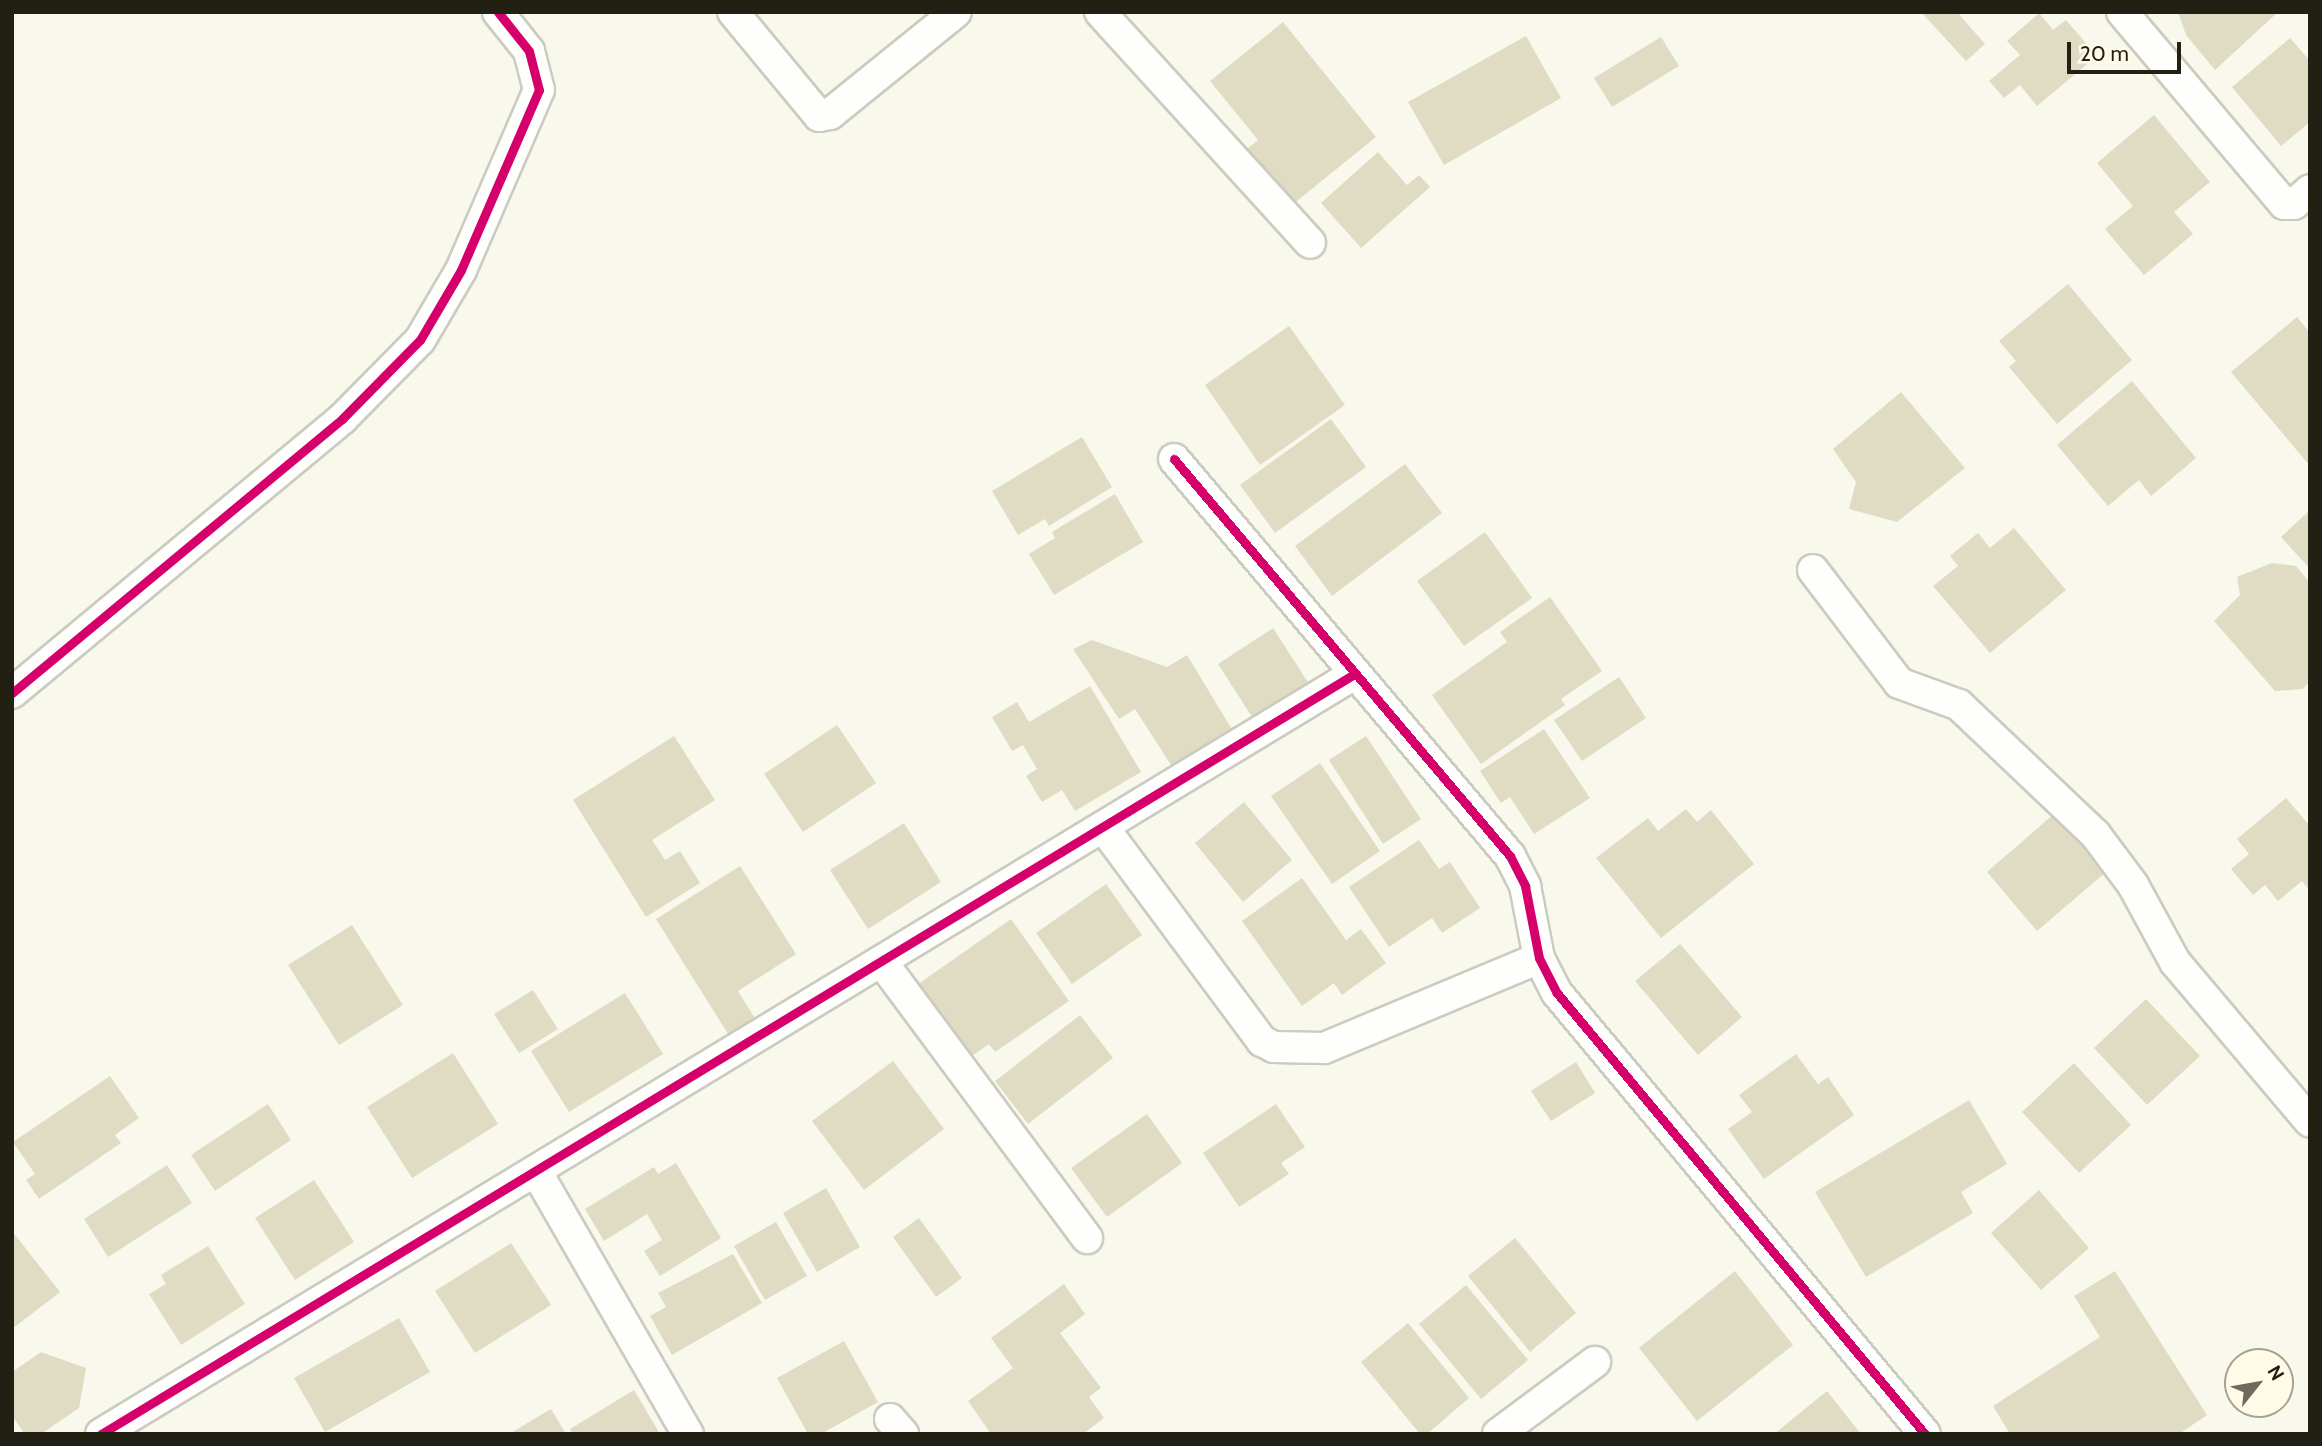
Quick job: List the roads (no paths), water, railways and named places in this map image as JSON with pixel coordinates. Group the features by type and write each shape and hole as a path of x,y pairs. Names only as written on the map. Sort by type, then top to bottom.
{"street":[{"path":"12,693 342,419 421,340 461,270 539,90 529,51 498,12"},
{"path":"733,12 819,116 830,114 956,12"},
{"path":"1100,12 1310,243"},
{"path":"2122,12 2284,204 2294,204 2310,190"},
{"path":"1174,459 1353,675 1510,856 1525,886 1539,958 1557,993 1925,1434"},
{"path":"1813,570 1899,683 1959,705 2095,834 2133,885 2175,962 2310,1122"},
{"path":"101,1434 1353,675"},
{"path":"1103,827 1262,1041 1274,1048 1324,1048 1539,958"},
{"path":"881,962 1087,1238"},
{"path":"536,1171 688,1434"},
{"path":"1499,1434 1595,1362"}]}
